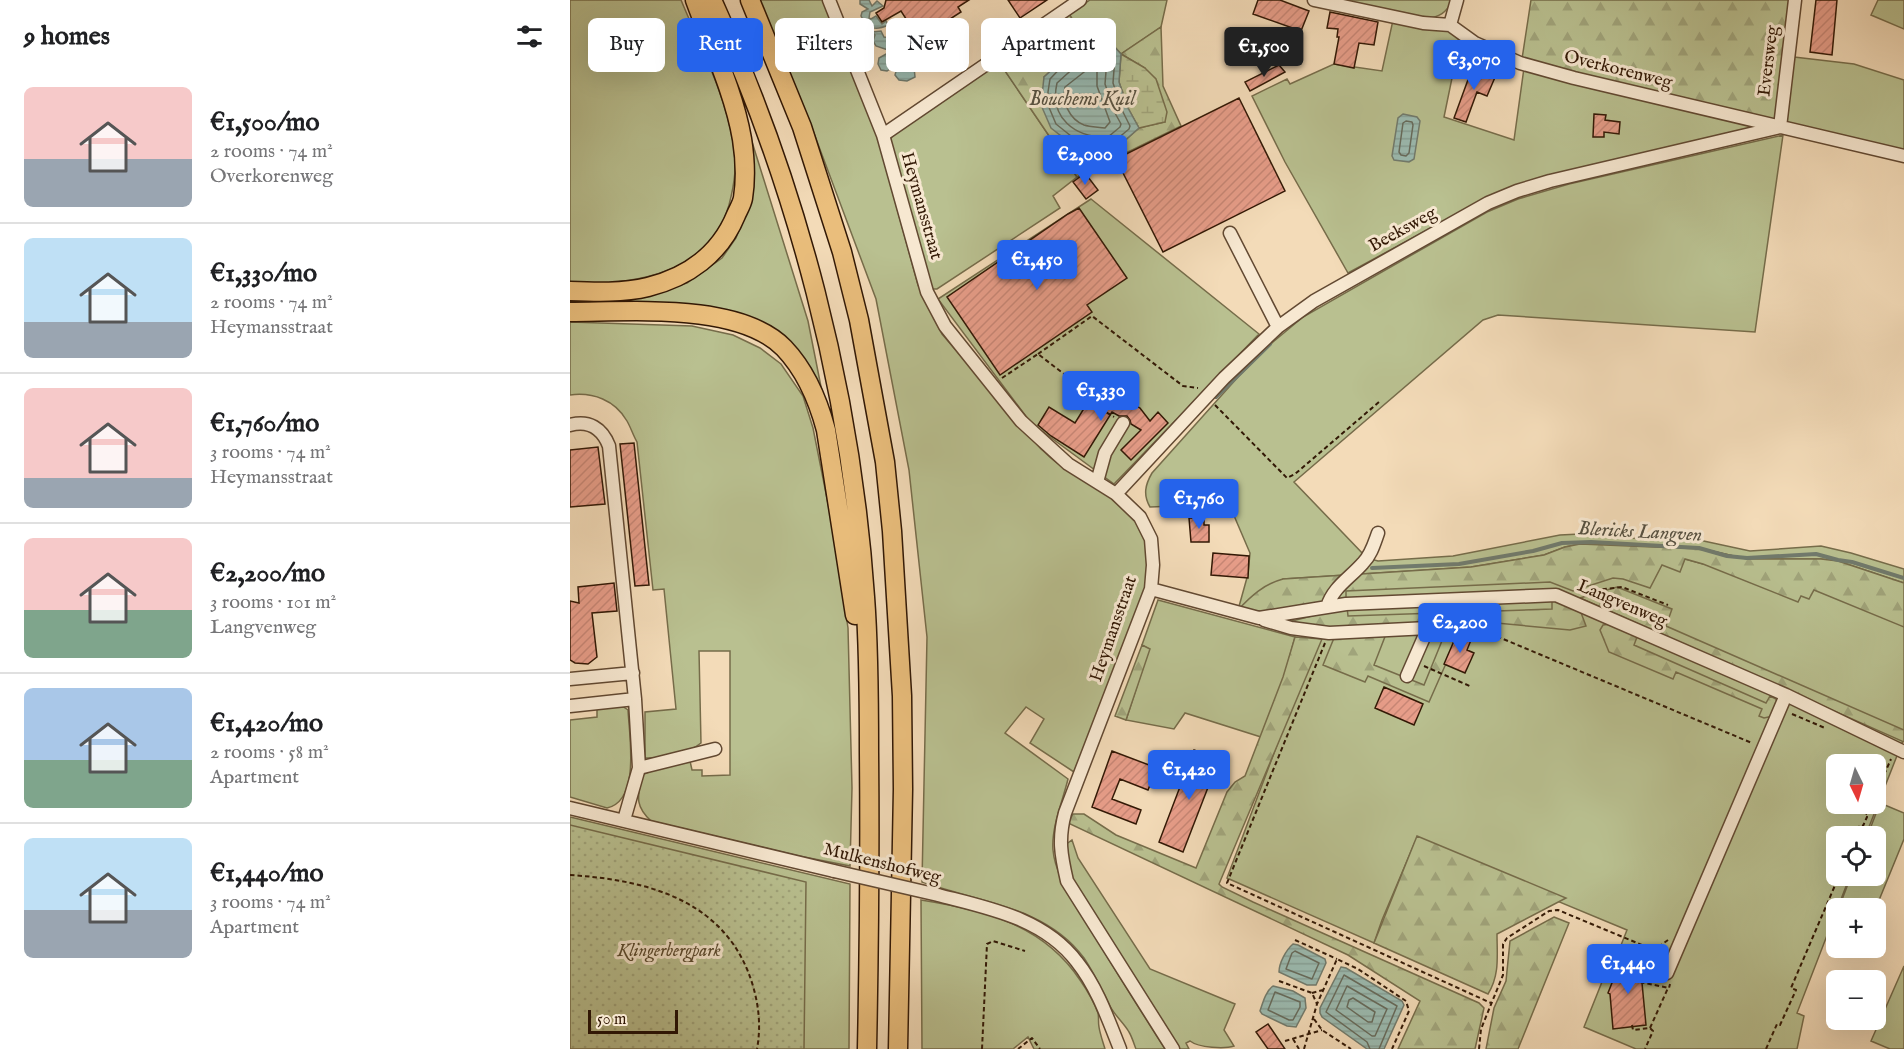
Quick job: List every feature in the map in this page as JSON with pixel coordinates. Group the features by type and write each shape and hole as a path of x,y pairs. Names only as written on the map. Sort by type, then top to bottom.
{"highway":[{"path":"570,291 646,288 686,274 719,246 733,223 743,199 745,168 741,138 732,101 695,0"},
{"path":"712,0 757,106 806,257 824,326 851,471 865,596 868,665 870,844 867,1049"},
{"path":"750,0 802,127 842,252 859,320 885,462 894,552 902,696 903,789 898,1049"},
{"path":"570,312 679,313 710,316 736,321 762,333 783,347 809,384 819,405 826,429 856,616 868,665"}],"street":[{"name":"Heymansstraat","path":"829,0 883,135 927,292 945,326 1021,422 1068,464 1116,494 1140,517 1151,539 1153,565 1151,589 1065,813 1060,849 1067,881 1173,1049"},
{"path":"883,135 1080,0"},
{"name":"Overkorenweg","path":"1314,0 1423,22 1450,25 1475,43 1520,63 1574,78 1904,156"},
{"path":"1450,25 1457,0"},
{"name":"Eversweg","path":"1780,127 1795,0"},
{"name":"Beeksweg","path":"1116,494 1224,378 1278,327 1314,301 1488,203 1517,191 1780,127"},
{"path":"1230,233 1278,327"},
{"path":"570,425 585,423 592,425 602,432 609,446 633,673 639,768 624,820"},
{"path":"1097,482 1105,453 1123,423"},
{"path":"1327,607 1330,597 1371,552 1378,533"},
{"name":"Langvenweg","path":"1151,589 1259,618 1346,604 1556,595 1786,695 1904,752"},
{"path":"1259,618 1291,628 1329,633 1428,628 1407,676"},
{"path":"570,679 633,673"},
{"path":"1670,975 1726,834 1786,695"},
{"path":"570,706 635,699"},
{"path":"639,768 715,749"},
{"name":"Mulkenshofweg","path":"570,808 938,895 1026,921 1054,939 1077,961 1093,987 1120,1049"}],"path":[{"path":"992,384 1092,316 1183,386 1196,387 1287,478 1295,474 1379,402"},
{"path":"1038,354 1068,377 1081,397 1123,423"},
{"path":"1556,595 1622,587 1668,605"},
{"path":"1428,628 1472,626 1763,748"},
{"path":"1329,633 1227,883 1491,1003"},
{"path":"1413,662 1472,687"},
{"path":"1788,712 1830,730"},
{"path":"1886,771 1892,758"},
{"path":"570,875 632,883 681,898 714,921 733,941 749,971 757,1000 760,1032 757,1049"},
{"path":"1766,1049 1796,990 1791,988 1835,886"},
{"path":"1479,1049 1481,1029 1503,975 1503,944 1507,938 1549,911 1558,910 1654,950 1668,940"},
{"path":"1295,940 1358,969 1406,1001 1409,1011 1392,1049"},
{"path":"982,1049 987,944 993,941 1025,951"},
{"path":"1304,1049 1317,1004 1337,959"},
{"path":"1650,1028 1669,988 1670,975"},
{"path":"1669,988 1670,975"},
{"path":"1279,981 1312,993 1323,990"},
{"path":"1640,982 1669,988"},
{"path":"1312,993 1317,1004"},
{"path":"1313,1019 1322,1030 1351,1049"},
{"path":"1632,1025 1633,1029 1650,1028"},
{"path":"1645,1049 1653,1031 1650,1028"},
{"path":"1285,1041 1322,1030"},
{"path":"1018,1049 1032,1038 1040,1049"},
{"path":"1293,1039 1299,1049"}],"green space":[{"path":"570,0 681,0 689,18 677,18 677,72 712,72 724,106 734,151 735,174 729,205 719,229 705,247 687,261 643,278 570,285"},
{"path":"758,0 823,0 830,18 775,18 775,40"},
{"path":"1090,0 1167,0 1161,27 1121,54 1116,48 1116,18 1071,18 1069,14"},
{"path":"1325,0 1453,0 1442,14 1425,19"},
{"path":"1531,0 1792,0 1775,121 1575,75 1522,59"},
{"path":"1878,0 1904,0 1904,29 1871,15"},
{"path":"1393,20 1448,30 1458,35 1459,44 1444,117 1514,140 1524,68 1747,124 1753,129 1486,198 1348,273 1285,162 1252,96 1287,79 1290,84 1334,64 1382,71"},
{"path":"1161,27 1163,86 1181,126 1077,177 1006,72 1049,72 1044,77 1074,146 1104,151 1114,150 1139,128 1165,122 1145,68 1121,54"},
{"path":"1121,54 1145,68 1156,79 1167,112 1165,122 1139,128 1128,108 1119,82"},
{"path":"1794,57 1854,64 1904,80 1904,150 1785,123"},
{"path":"789,72 851,72 878,139 918,285 942,334 1041,449 1056,462 1117,500 1136,519 1142,531 1147,551 1148,587 1074,772 1030,743 1044,719 1026,707 1005,733 1068,779 1053,841 1057,868 1069,893 1165,1049 1136,1049 1129,1032 1112,1010 1084,958 1051,927 1010,908 922,882 927,637 909,470 876,299"},
{"path":"984,72 1006,72 1077,177 1053,196 1060,208 937,289 932,289 889,143 893,134"},
{"path":"748,129 808,321 825,407 773,331 570,306 570,300 648,294 687,283 722,258 736,238 749,204"},
{"path":"1783,135 1755,332 1498,315 1483,320 1294,482 1367,558 1378,561 1453,556 1560,535 1580,534 1699,540 1750,551 1821,546 1904,569 1904,583 1838,561 1747,559 1703,549 1580,544 1544,555 1471,567 1283,579 1238,610 1248,574 1250,553 1229,504 1150,507 1146,498 1146,490 1152,473 1238,377 1273,342 1303,317 1487,212 1518,199 1569,184"},
{"path":"1091,199 1259,334 1114,484 1031,423 938,299"},
{"path":"570,322 692,326 733,335 760,348 781,364 803,396 813,428 834,534 848,628 852,788 850,866 651,821 642,810 639,795 642,775 653,770 690,761 692,770 702,770 702,776 730,775 730,651 699,651 701,743 674,754 645,758 645,712 676,709 664,589 653,590 637,442 630,426 616,408 603,399 579,394 570,395"},
{"path":"1580,544 1703,549 1747,559 1838,561 1904,583 1904,627 1814,590 1809,599 1801,596 1798,602 1685,559 1680,572 1662,565 1650,588 1613,578 1573,591 1550,582 1346,591 1346,600 1267,614 1238,610 1258,591 1283,579 1471,567 1544,555"},
{"path":"1685,559 1703,564 1793,578 1904,620 1904,738 1886,784 1886,754 1826,754 1826,814 1874,814 1869,826 1826,826 1826,886 1846,886 1841,898 1826,898 1826,938 1797,1013 1804,1016 1797,1049 1636,1049 1584,1027 1606,972 1610,973 1627,930 1415,842 1374,943 1227,878 1338,583 1662,565"},
{"path":"1617,587 1672,609 1666,626 1904,730 1904,742 1580,598"},
{"path":"1552,599 1580,610 1586,626 1570,630 1475,621 1341,629 1305,628 1292,621 1347,607 1348,616 1552,609"},
{"path":"1158,600 1295,637 1284,677 1261,737 1185,713 1174,729 1126,720 1149,649 1142,645"},
{"path":"1611,624 1637,637 1634,645 1766,703 1770,696 1776,699 1778,705 1773,716 1764,718 1759,716 1762,709 1676,672 1673,679 1609,652 1600,630 1603,625"},
{"path":"1446,631 1459,634 1429,702 1368,676 1365,682 1323,665 1334,638 1386,634 1374,665 1424,685"},
{"path":"1295,637 1322,639 1219,884 1253,902 1479,1003 1484,1008 1475,1049 1398,1049 1420,1001 1348,955 1068,823 1073,814 1084,814 1116,835 1196,868 1227,792 1235,782 1245,776 1283,677"},
{"path":"1142,645 1150,649 1126,720 1115,716"},
{"path":"622,706 628,710 631,750 629,780 625,793 618,803 607,808 570,797 570,720 597,717 597,708"},
{"path":"1886,806 1904,813 1904,839 1886,883 1886,826 1871,826 1876,814 1886,814"},
{"name":"Klingerbergpark","path":"570,817 850,884 849,1049 570,1049"},
{"name":"Klingerbergpark","path":"570,825 806,882 804,1049 570,1049"},
{"path":"1417,836 1566,898 1497,934 1496,972 1488,994 1374,943"},
{"path":"1072,840 1078,858 1150,969 1235,1004 1224,1030 1234,1046 1212,1047 1190,1041 1186,1043 1189,1049 1180,1049 1070,875 1065,845"},
{"path":"1847,886 1885,886 1880,898 1843,898"},
{"path":"921,900 989,915 1030,933 1048,945 1065,961 1090,996 1098,1013 1099,1030 1105,1049 1034,1049 1028,1037 1013,1049 922,1049"},
{"path":"1554,917 1569,923 1518,1049 1486,1049 1494,1008 1506,981 1510,941"},
{"path":"1904,966 1904,1049 1890,1049 1871,1041 1876,1030 1886,1030 1886,1007"}],"water":[{"path":"860,0 869,0 872,6 877,1 883,6 870,12 869,18 862,18 862,12 868,9 860,4"},
{"path":"876,16 882,24 886,21 886,26 874,28 873,18"},
{"path":"881,31 886,37 886,49 876,46 874,32"},
{"name":"Bouchems Kuil","path":"1116,48 1121,54 1119,82 1128,108 1139,128 1114,150 1104,151 1074,146 1051,128 1041,105 1044,77 1049,72 1116,72"},
{"path":"886,54 886,71 881,70 878,64 879,58"},
{"path":"896,72 914,72 915,77 907,81 899,80 895,75"},
{"path":"1403,114 1417,117 1420,121 1414,159 1409,162 1394,160 1392,156 1398,118"},
{"path":"1293,944 1325,959 1326,963 1316,985 1307,985 1279,972 1283,957"},
{"path":"1341,967 1402,1001 1404,1005 1384,1049 1367,1049 1322,1017 1320,1008"},
{"path":"1273,986 1293,991 1305,998 1306,1008 1296,1027 1287,1026 1260,1011"}],"building":[{"path":"886,0 969,0 958,7 961,12 952,18 906,18 901,11 882,22 876,13 884,8"},
{"path":"1008,0 1047,0 1020,18"},
{"path":"1258,0 1280,0 1309,11 1301,31 1253,14"},
{"path":"1816,0 1837,0 1832,55 1810,52"},
{"path":"1330,12 1378,22 1374,45 1359,43 1354,68 1334,64 1339,37 1337,37 1338,29 1327,28"},
{"path":"1279,65 1285,72 1250,91 1245,82"},
{"path":"1473,66 1496,75 1487,96 1477,92 1466,122 1454,118"},
{"path":"1239,98 1285,191 1163,252 1116,159"},
{"path":"1594,114 1606,115 1605,120 1620,122 1619,134 1604,132 1604,137 1593,137"},
{"path":"1085,173 1098,190 1086,199 1073,182"},
{"path":"1079,208 1127,278 1087,305 1092,312 1000,375 947,297"},
{"path":"1091,378 1140,408 1150,421 1158,412 1168,423 1131,460 1121,450 1141,430 1131,424 1127,416 1119,416 1112,412 1084,457 1038,425 1049,407 1075,423 1093,394 1080,396"},
{"path":"634,443 649,585 635,586 620,444"},
{"path":"598,447 605,504 570,507 570,450"},
{"path":"1189,518 1204,518 1204,525 1209,525 1209,542 1191,542"},
{"path":"1213,553 1249,556 1248,578 1211,575"},
{"path":"614,583 617,611 592,613 597,657 588,664 575,663 570,660 570,601 579,603 578,587"},
{"path":"1457,634 1471,640 1467,650 1474,653 1465,673 1444,664"},
{"path":"1384,687 1423,704 1414,725 1375,708"},
{"path":"1194,750 1219,759 1183,852 1159,842"},
{"path":"1112,751 1157,768 1148,790 1120,779 1112,799 1141,810 1136,824 1092,807"},
{"path":"1623,955 1640,962 1646,1025 1613,1029 1610,994 1608,993"},
{"path":"1268,1024 1285,1049 1268,1049 1256,1032"}],"waterway":[{"path":"1216,397 1270,344"},
{"name":"Blericks Langven","path":"1372,568 1459,564 1533,551 1562,543 1591,542 1699,548 1727,556 1747,558 1816,554 1904,578"}]}
